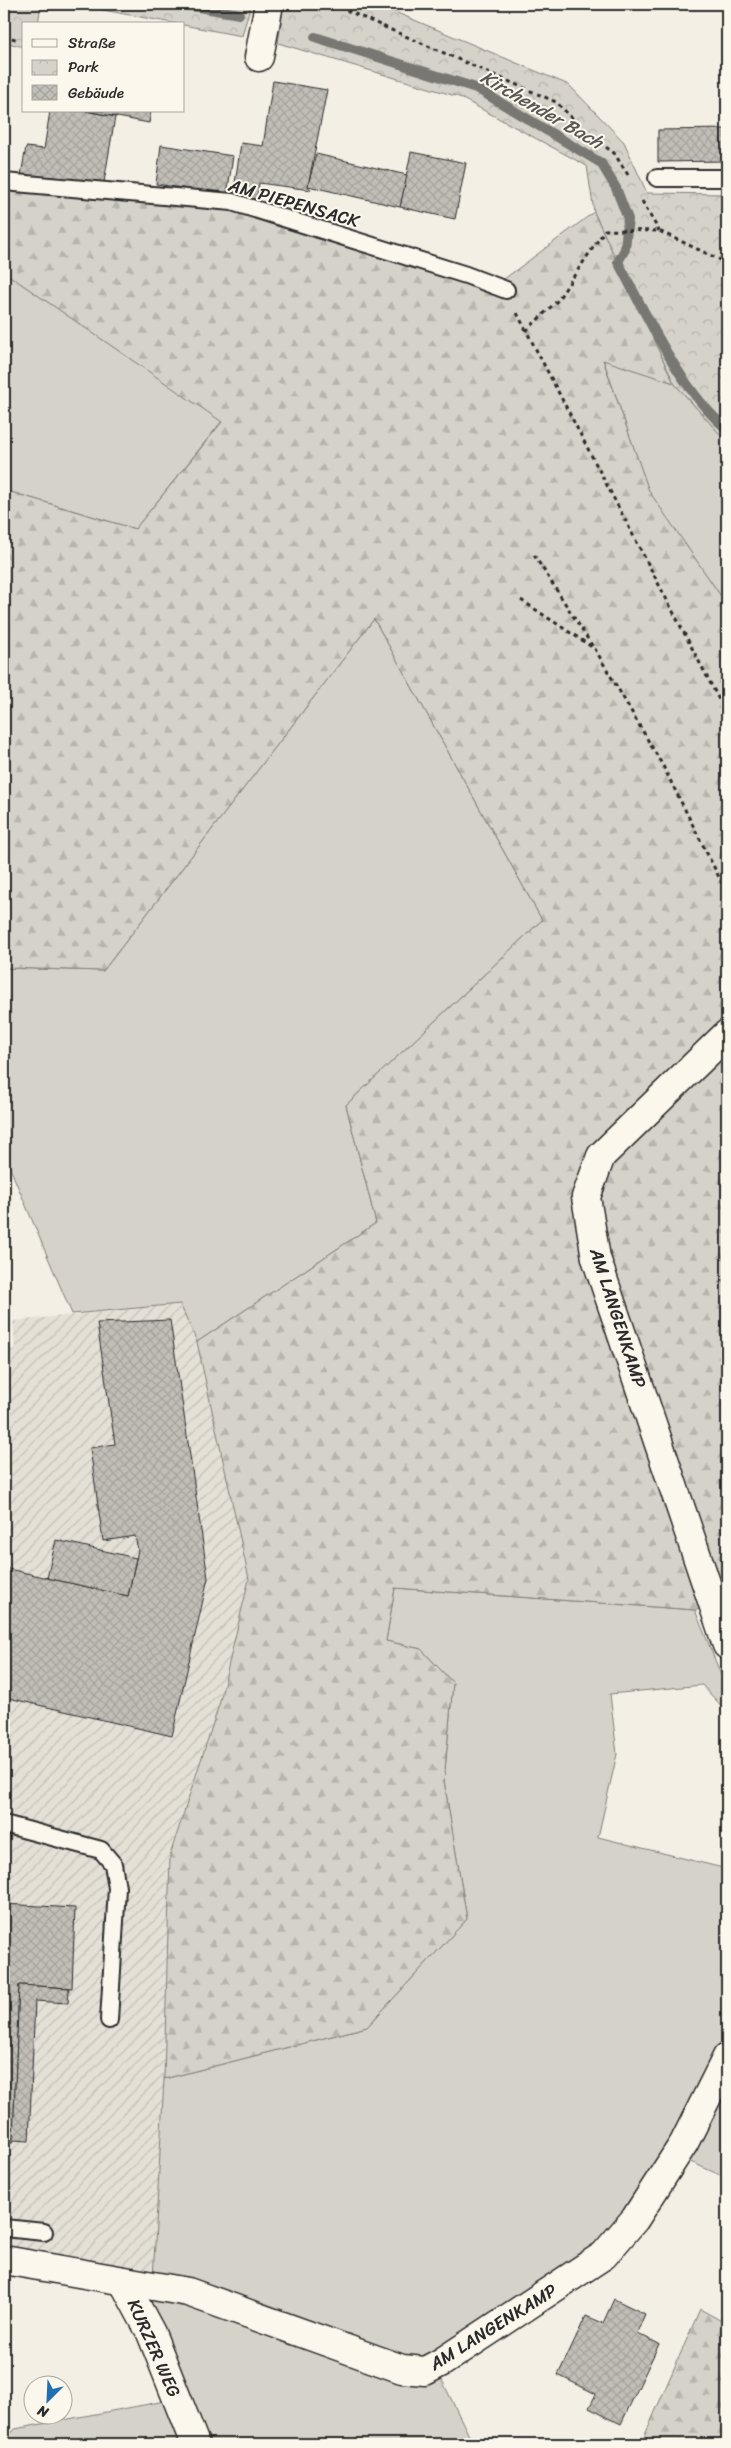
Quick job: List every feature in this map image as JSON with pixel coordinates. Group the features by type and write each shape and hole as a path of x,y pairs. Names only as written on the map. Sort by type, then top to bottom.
{"street":[{"path":"259,57 269,4"},
{"name":"AM LANGENKAMP","path":"727,1034 601,1156 586,1197 596,1258 727,1645"},
{"name":"AM LANGENKAMP","path":"124,2281 188,2292 402,2369 425,2371 442,2362 604,2255 635,2219 684,2143 727,2057"},
{"name":"KURZER WEG","path":"4,2260 124,2281 151,2333 195,2444"}],"lane":[{"path":"657,178 727,178"},
{"name":"AM PIEPENSACK","path":"4,182 232,202 466,275 506,290"},
{"path":"4,1824 101,1850 113,1864 117,1888 108,2020"},
{"path":"4,2228 44,2232"}],"path":[{"path":"332,4 556,102 588,134 614,153 632,182"},
{"path":"4,36 19,40"},
{"path":"641,198 659,231"},
{"path":"526,331 557,301 605,230 659,231 727,263"},
{"path":"506,290 727,715"},
{"path":"534,555 595,650 663,766 727,893"},
{"path":"521,600 595,650"}],"shaded area":[{"path":"181,1304 197,1342 249,1579 219,1705 170,1855 164,2079 153,2279 4,2252 4,1351 15,1349 13,1321"}],"green space":[{"path":"4,4 41,4 38,22 22,22 22,46 4,42"},
{"path":"71,4 251,4 242,36 185,25 185,22 167,22"},
{"path":"284,4 376,4 569,85 624,142 647,193 727,194 727,442 674,383 594,212 587,166 459,97 278,43"},
{"path":"4,191 234,208 492,288 594,212 674,383 603,360 649,491 727,605 727,1603 695,1610 395,1588 386,1641 421,1649 453,1683 444,1781 467,1919 367,2027 164,2079 170,1855 219,1705 249,1579 197,1342 376,1223 346,1105 542,920 374,619 103,971 4,968 4,490 135,529 222,422 4,272"},
{"path":"4,272 222,421 135,529 4,490"},
{"path":"603,359 674,383 727,442 727,605 649,492"},
{"path":"374,619 542,920 346,1105 376,1223 197,1342 180,1304 72,1314 4,1154 4,968 103,971"},
{"path":"395,1588 695,1610 727,1690 727,1712 702,1685 610,1694 617,1754 598,1837 727,1869 727,2037 668,2148 626,2212 594,2248 437,2357 407,2358 153,2279 164,2079 367,2027 467,1919 444,1781 453,1683 421,1649 386,1641"},
{"path":"727,2077 727,2178 686,2160"},
{"path":"143,2293 440,2376 473,2444 208,2444"},
{"path":"700,2309 727,2324 727,2444 641,2444"},
{"path":"165,2401 182,2444 4,2444 4,2438 15,2429 31,2426 72,2426 72,2418"}],"building":[{"path":"273,81 327,90 308,186 311,190 259,183 257,199 233,196 241,143 263,146"},
{"path":"50,112 91,112 115,117 103,188 21,175 26,147 44,149"},
{"path":"91,112 151,112 149,123"},
{"path":"727,129 727,161 658,162 658,130"},
{"path":"161,145 233,156 227,195 156,184"},
{"path":"411,152 466,163 455,219 400,207"},
{"path":"316,154 407,175 400,207 308,186"},
{"path":"170,1320 208,1578 172,1736 4,1697 4,1568 128,1596 138,1550 135,1536 103,1541 90,1448 115,1444 97,1323"},
{"path":"56,1540 136,1558 128,1596 47,1578"},
{"path":"4,1904 75,1908 72,1988 19,1985 13,2142 4,2141"},
{"path":"19,1985 69,1988 68,2003 35,2001 29,2141 13,2140"},
{"path":"614,2299 645,2314 637,2333 659,2344 621,2424 589,2408 596,2394 558,2375 586,2316 603,2323"}],"waterway":[{"name":"Kirchender Bach","path":"181,4 239,14"},
{"name":"Kirchender Bach","path":"315,37 476,88 601,163 616,188 628,219 625,249 618,262 653,328 680,373 694,394 727,429"}]}
